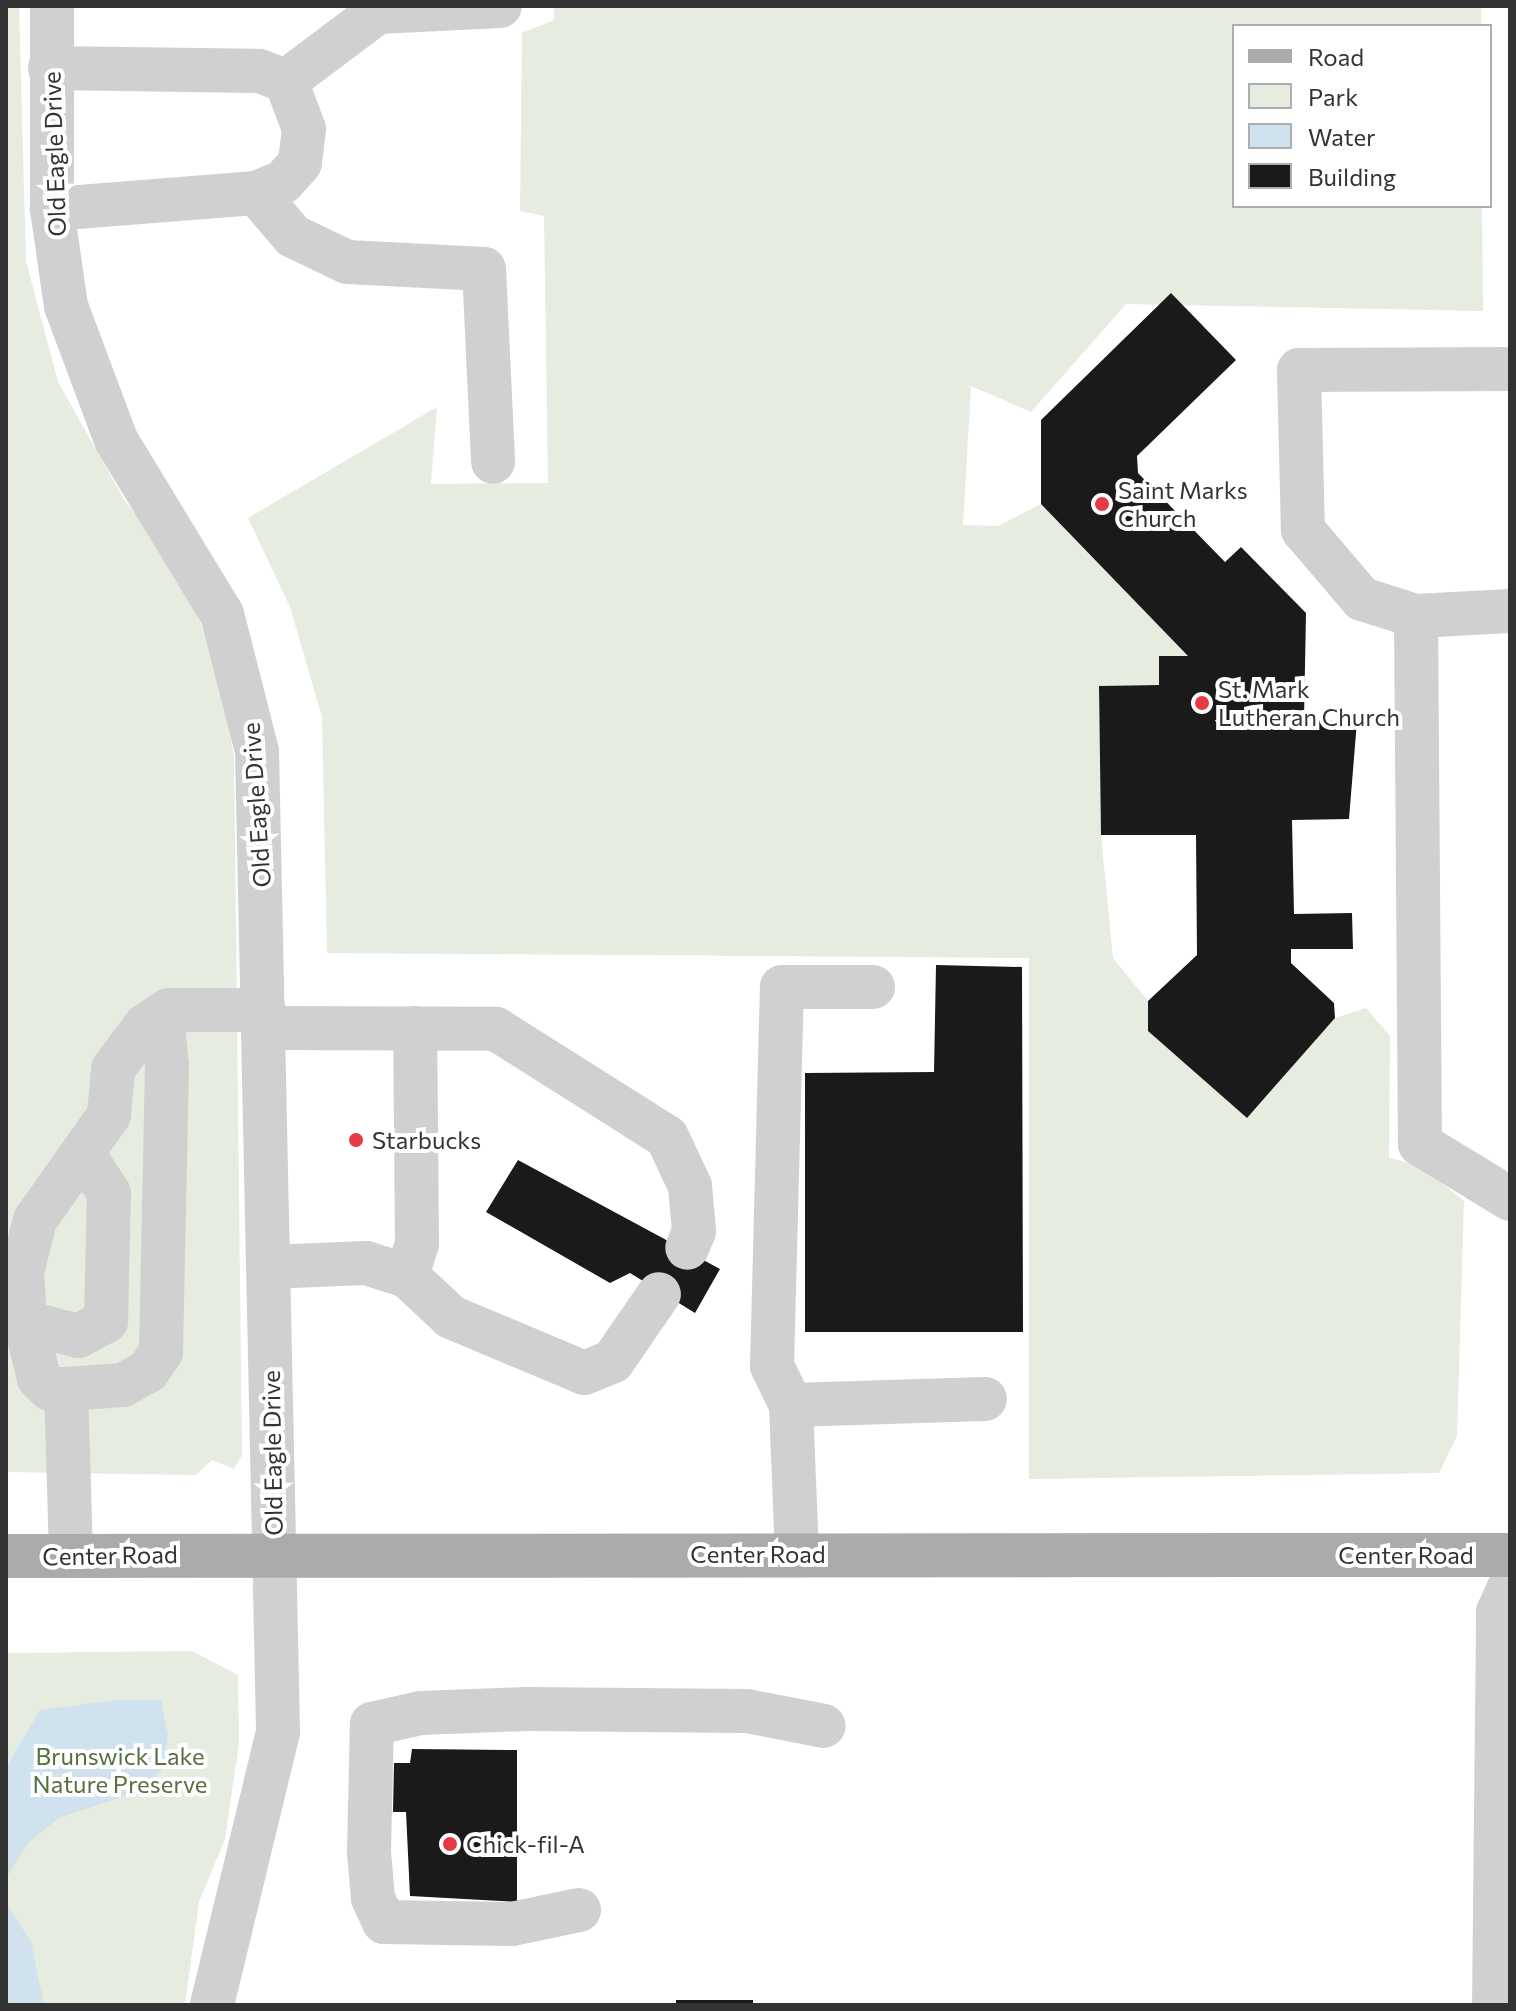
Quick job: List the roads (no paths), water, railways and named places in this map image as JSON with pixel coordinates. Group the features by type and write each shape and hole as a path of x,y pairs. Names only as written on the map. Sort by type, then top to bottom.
{"main road":[{"name":"Center Road","path":"6,1556 274,1553 1510,1555"}],"street":[{"name":"Old Eagle Drive","path":"52,6 52,209 66,306 88,379 116,440 189,550 244,681 258,766 278,1732 212,2005"},
{"path":"286,81 378,12 409,7 500,6"},
{"path":"50,68 227,66 286,81 300,102 300,163 283,182 256,193 52,209"},
{"path":"256,193 293,236 347,262 484,269 493,462"},
{"path":"1510,369 1299,370 1303,530 1362,599 1416,616 1510,611"},
{"path":"1416,616 1420,1144 1510,1199"},
{"path":"797,1555 791,1405 772,1366 782,987 873,987"},
{"path":"153,1021 164,1036 167,1065 161,1352 148,1371 123,1385 50,1389 39,1378 25,1322 22,1272 35,1220 84,1155 109,1115 122,1048 153,1021 169,1010 415,1028 496,1029 667,1137 690,1186 694,1231 687,1248"},
{"path":"407,1276 417,1244 415,1028"},
{"path":"25,1322 78,1336 106,1321 109,1193 84,1155"},
{"path":"269,1267 366,1263 407,1276 451,1317 584,1373 613,1361 659,1294"},
{"path":"66,1389 71,1555"},
{"path":"791,1405 985,1399"},
{"path":"1494,2005 1498,1612 1510,1585"},
{"path":"579,1910 512,1924 384,1922 373,1898 369,1852 372,1724 421,1713 542,1709 747,1711 824,1726"}],"water":[{"path":"117,1700 161,1700 168,1735 163,1769 139,1791 59,1818 29,1842 6,1878 6,1768 40,1710"},
{"path":"6,1903 31,1942 44,2005 6,2005"}],"place":[{"name":"Saint Marks Church","path":"1102,504"},
{"name":"St. Mark Lutheran Church","path":"1202,703"},
{"name":"Starbucks","path":"356,1140"},
{"name":"Chick-fil-A","path":"450,1844"}],"park label":[{"name":"Brunswick Lake Nature Preserve","path":"120,1770"}]}
